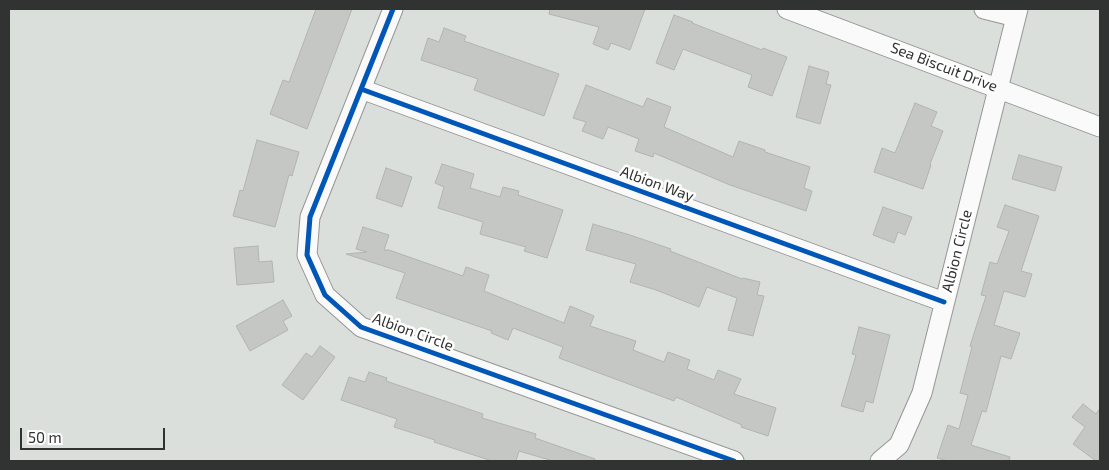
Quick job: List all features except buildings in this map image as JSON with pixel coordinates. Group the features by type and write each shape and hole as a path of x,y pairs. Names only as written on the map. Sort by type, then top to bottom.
{"street":[{"name":"Albion Circle","path":"392,9 310,217 307,255 325,295 361,327 734,461"},
{"name":"Sea Biscuit Drive","path":"787,9 1100,127"},
{"path":"984,9 1017,13"},
{"name":"Albion Circle","path":"880,461 899,445 922,393 1017,13"},
{"name":"Albion Way","path":"361,89 944,302"}],"cycle path":[{"path":"393,9 310,217 307,255 325,295 361,327 734,461"},
{"path":"361,89 944,302"}]}
